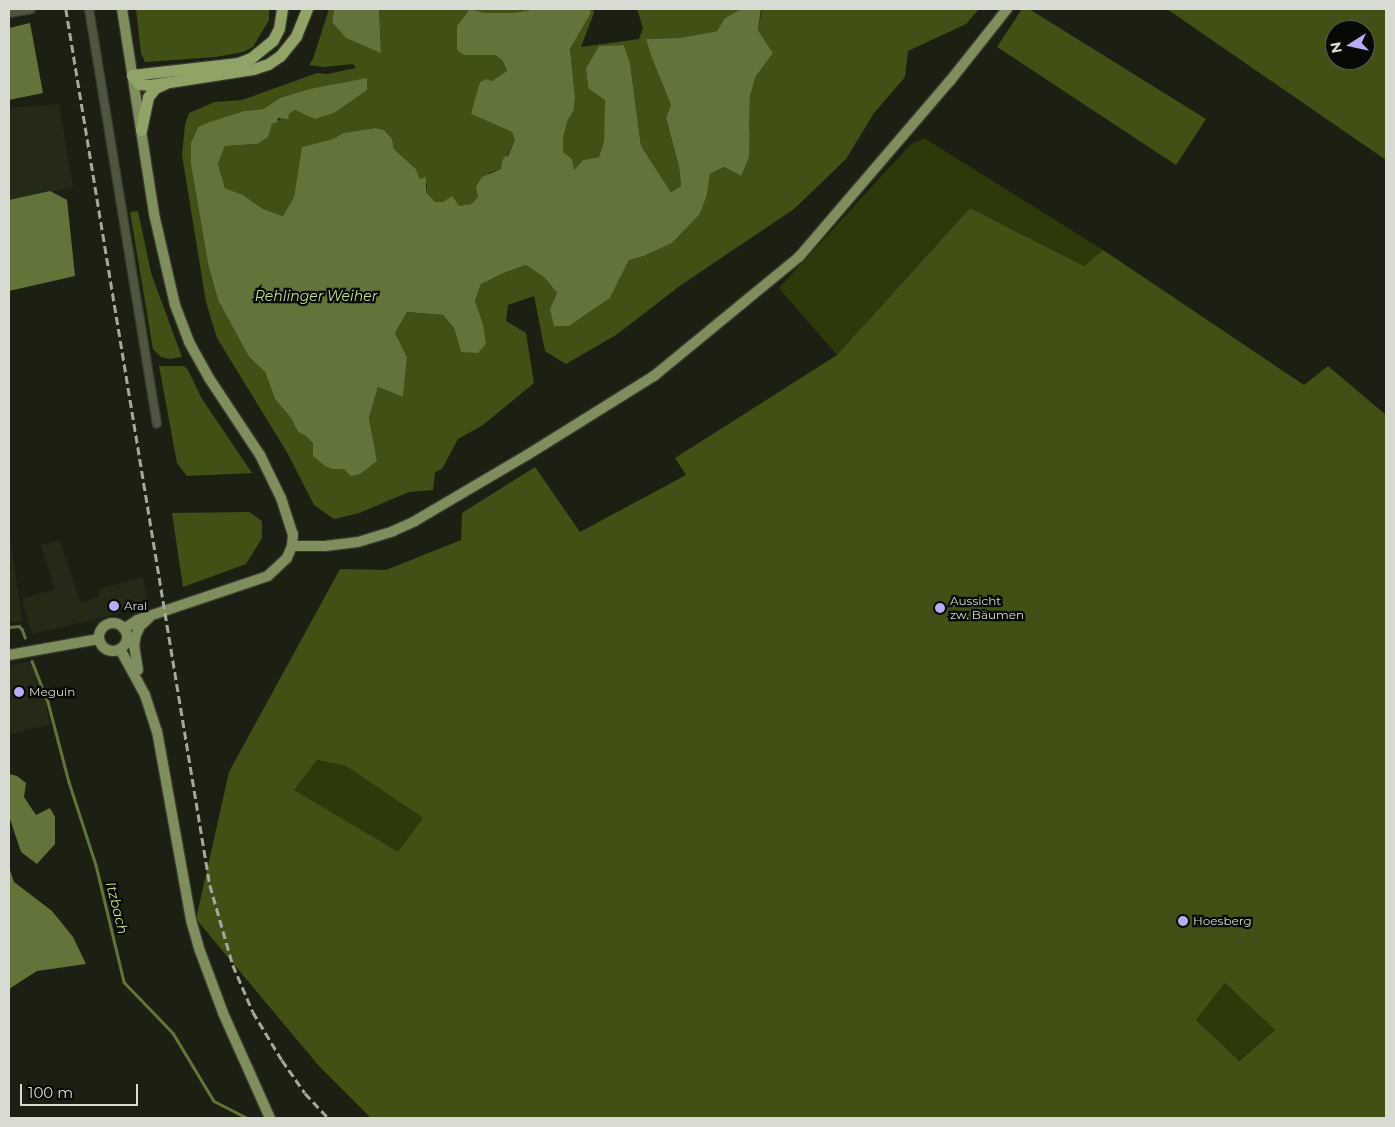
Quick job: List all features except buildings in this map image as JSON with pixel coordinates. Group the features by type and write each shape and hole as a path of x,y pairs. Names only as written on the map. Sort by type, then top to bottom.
{"highway":[{"path":"132,76 230,64 251,58 272,40 279,28 282,9"},
{"path":"132,76 139,84 168,82 246,70 268,64 280,56 296,36 307,9"},
{"path":"141,130 148,97 155,88 168,82"}],"main road":[{"path":"122,9 154,214 175,305 190,342 209,378 260,456 281,498 293,534 292,546 287,558 268,576 137,620 124,629"},
{"path":"292,546 325,546 358,542 393,531 416,521 527,456 654,376 799,257 950,81 1008,9"},
{"path":"156,614 145,620 136,635 135,658 142,690 157,731 164,760 187,895 200,950 223,1013 270,1118"},
{"path":"115,624 124,629 127,637 120,649 116,651 107,650 99,639 106,626 115,624"},
{"path":"9,655 99,639"},
{"path":"120,649 142,690"}],"street":[{"path":"9,13 31,9"},
{"path":"89,9 157,424"}],"shaded area":[{"path":"136,9 269,9 269,20 253,47 243,52 216,57 145,62 141,53"},
{"path":"329,9 334,9 332,22 381,52 379,9 470,9 464,55 495,54 502,60 507,72 500,78 492,81 489,80 471,114 513,132 515,140 501,169 489,173 478,197 471,204 459,206 435,202 426,192 427,184 420,179 416,169 394,149 392,139 384,130 375,128 343,133 333,139 303,147 294,197 283,216 263,209 243,195 225,188 218,164 225,146 257,144 272,124 295,110 310,116 334,113 280,98 263,109 244,111 198,127 191,165 208,264 218,300 249,357 265,372 275,399 291,418 298,432 306,436 332,469 370,466 377,461 369,418 378,387 403,397 407,357 395,333 407,312 443,315 454,328 461,351 483,324 475,301 481,284 526,265 545,278 557,293 550,309 569,326 610,298 629,260 644,256 672,243 700,214 707,195 710,174 724,167 741,176 750,127 750,96 756,76 773,53 758,30 762,9 979,9 966,24 908,51 905,77 874,113 846,159 794,209 681,285 616,335 566,364 545,351 534,296 508,305 506,321 526,333 534,383 483,425 458,439 442,469 435,472 433,490 409,492 359,513 334,519 314,505 288,454 217,338 206,302 182,155 185,125 189,113 215,102 242,100 317,73 327,74 356,68 353,64 324,67 309,65 313,59"},
{"path":"470,9 536,9 513,13 485,13"},
{"path":"589,9 593,9 594,13 581,47 639,39 643,28 637,9 741,9 725,18 717,31 679,38 646,39 671,105 666,119 679,167 681,186 671,192 641,146 630,63 624,45 599,46 586,68 588,88 606,99 604,141 599,157 583,160 574,171 563,152 562,137 567,122 574,110 575,96 570,49 591,13"},
{"path":"1022,9 1029,9 1206,119 1176,165 997,47"},
{"path":"1167,9 1386,9 1386,160"},
{"path":"59,104 73,187 9,200 9,108"},
{"path":"924,138 1103,250 1084,266 970,208 837,355 779,288 910,145"},
{"path":"970,208 1084,266 1103,250 1304,385 1328,366 1386,415 1386,1118 371,1118 319,1066 196,919 229,772 340,569 386,570 461,540 462,513 535,467 580,532 686,475 675,458 837,355","holes":["317,760 346,766 423,818 398,852 294,790","1225,983 1275,1030 1239,1061 1196,1020"]},
{"path":"138,211 151,273 182,357 170,359 161,357 153,349 130,212"},
{"path":"159,366 184,366 188,370 202,399 252,473 187,476 177,463"},
{"path":"249,512 262,521 262,538 246,564 183,587 172,513"},
{"path":"9,528 22,621 9,623"},
{"path":"59,540 81,603 99,596 101,589 142,577 150,606 32,634 22,599 55,589 41,545"},
{"path":"30,661 45,698 50,724 9,735 9,665"},
{"path":"317,760 346,766 423,818 398,853 294,790"},
{"path":"1225,983 1275,1030 1238,1061 1196,1020"}],"water":[{"path":"334,9 379,9 381,53 346,38 332,22"},
{"name":"Rehlinger Weiher","path":"470,9 485,13 513,13 536,9 589,9 591,13 570,49 575,96 574,110 567,122 563,137 563,152 572,159 574,170 583,160 599,157 604,141 605,100 588,88 586,68 599,46 624,45 630,63 641,146 671,192 681,186 679,167 666,118 671,105 646,39 679,38 717,31 725,18 741,9 761,9 758,30 773,53 756,76 750,96 749,157 741,176 724,167 710,174 707,195 700,214 672,243 644,256 629,260 610,298 569,326 554,326 550,309 557,293 545,278 526,265 481,284 475,301 483,324 486,344 478,353 461,352 454,328 443,315 407,312 395,333 407,357 403,397 378,387 369,418 377,461 360,474 351,476 344,469 332,469 325,466 313,456 313,444 306,436 298,432 291,418 275,399 265,372 249,357 218,300 208,264 191,165 191,143 198,127 210,122 244,111 263,109 280,98 310,89 367,78 367,90 334,113 315,119 295,110 289,114 288,119 278,118 277,122 272,124 268,137 257,144 225,146 218,164 225,188 243,195 263,209 283,216 294,197 302,147 333,139 343,133 375,128 384,130 392,139 394,149 416,169 420,179 426,177 426,192 435,202 443,202 452,196 459,206 471,204 478,197 476,187 482,177 501,169 504,157 508,156 515,140 512,132 471,114 480,82 487,79 492,81 507,71 502,60 495,55 464,55 457,50 457,26"},
{"path":"30,23 43,93 9,100 9,28"},
{"path":"50,191 67,200 75,276 9,291 9,200"},
{"path":"9,774 17,776 26,783 24,797 36,815 50,808 55,817 55,844 37,864 21,852 9,816"},
{"path":"9,867 14,882 52,911 73,937 86,964 37,971 9,989"}],"waterway":[{"name":"Itzbach","path":"9,627 19,626 25,637"},
{"name":"Itzbach","path":"32,661 48,702 69,782 96,865 124,982 173,1033 214,1101 247,1118"}],"railway":[{"path":"66,9 210,885 233,965 253,1012 282,1060 305,1093 328,1118"}],"place":[{"name":"Aral","path":"114,606"},
{"name":"Aussicht zw. Bäumen","path":"940,608"},
{"name":"Meguin","path":"19,692"},
{"name":"Hoesberg","path":"1183,921"}]}
